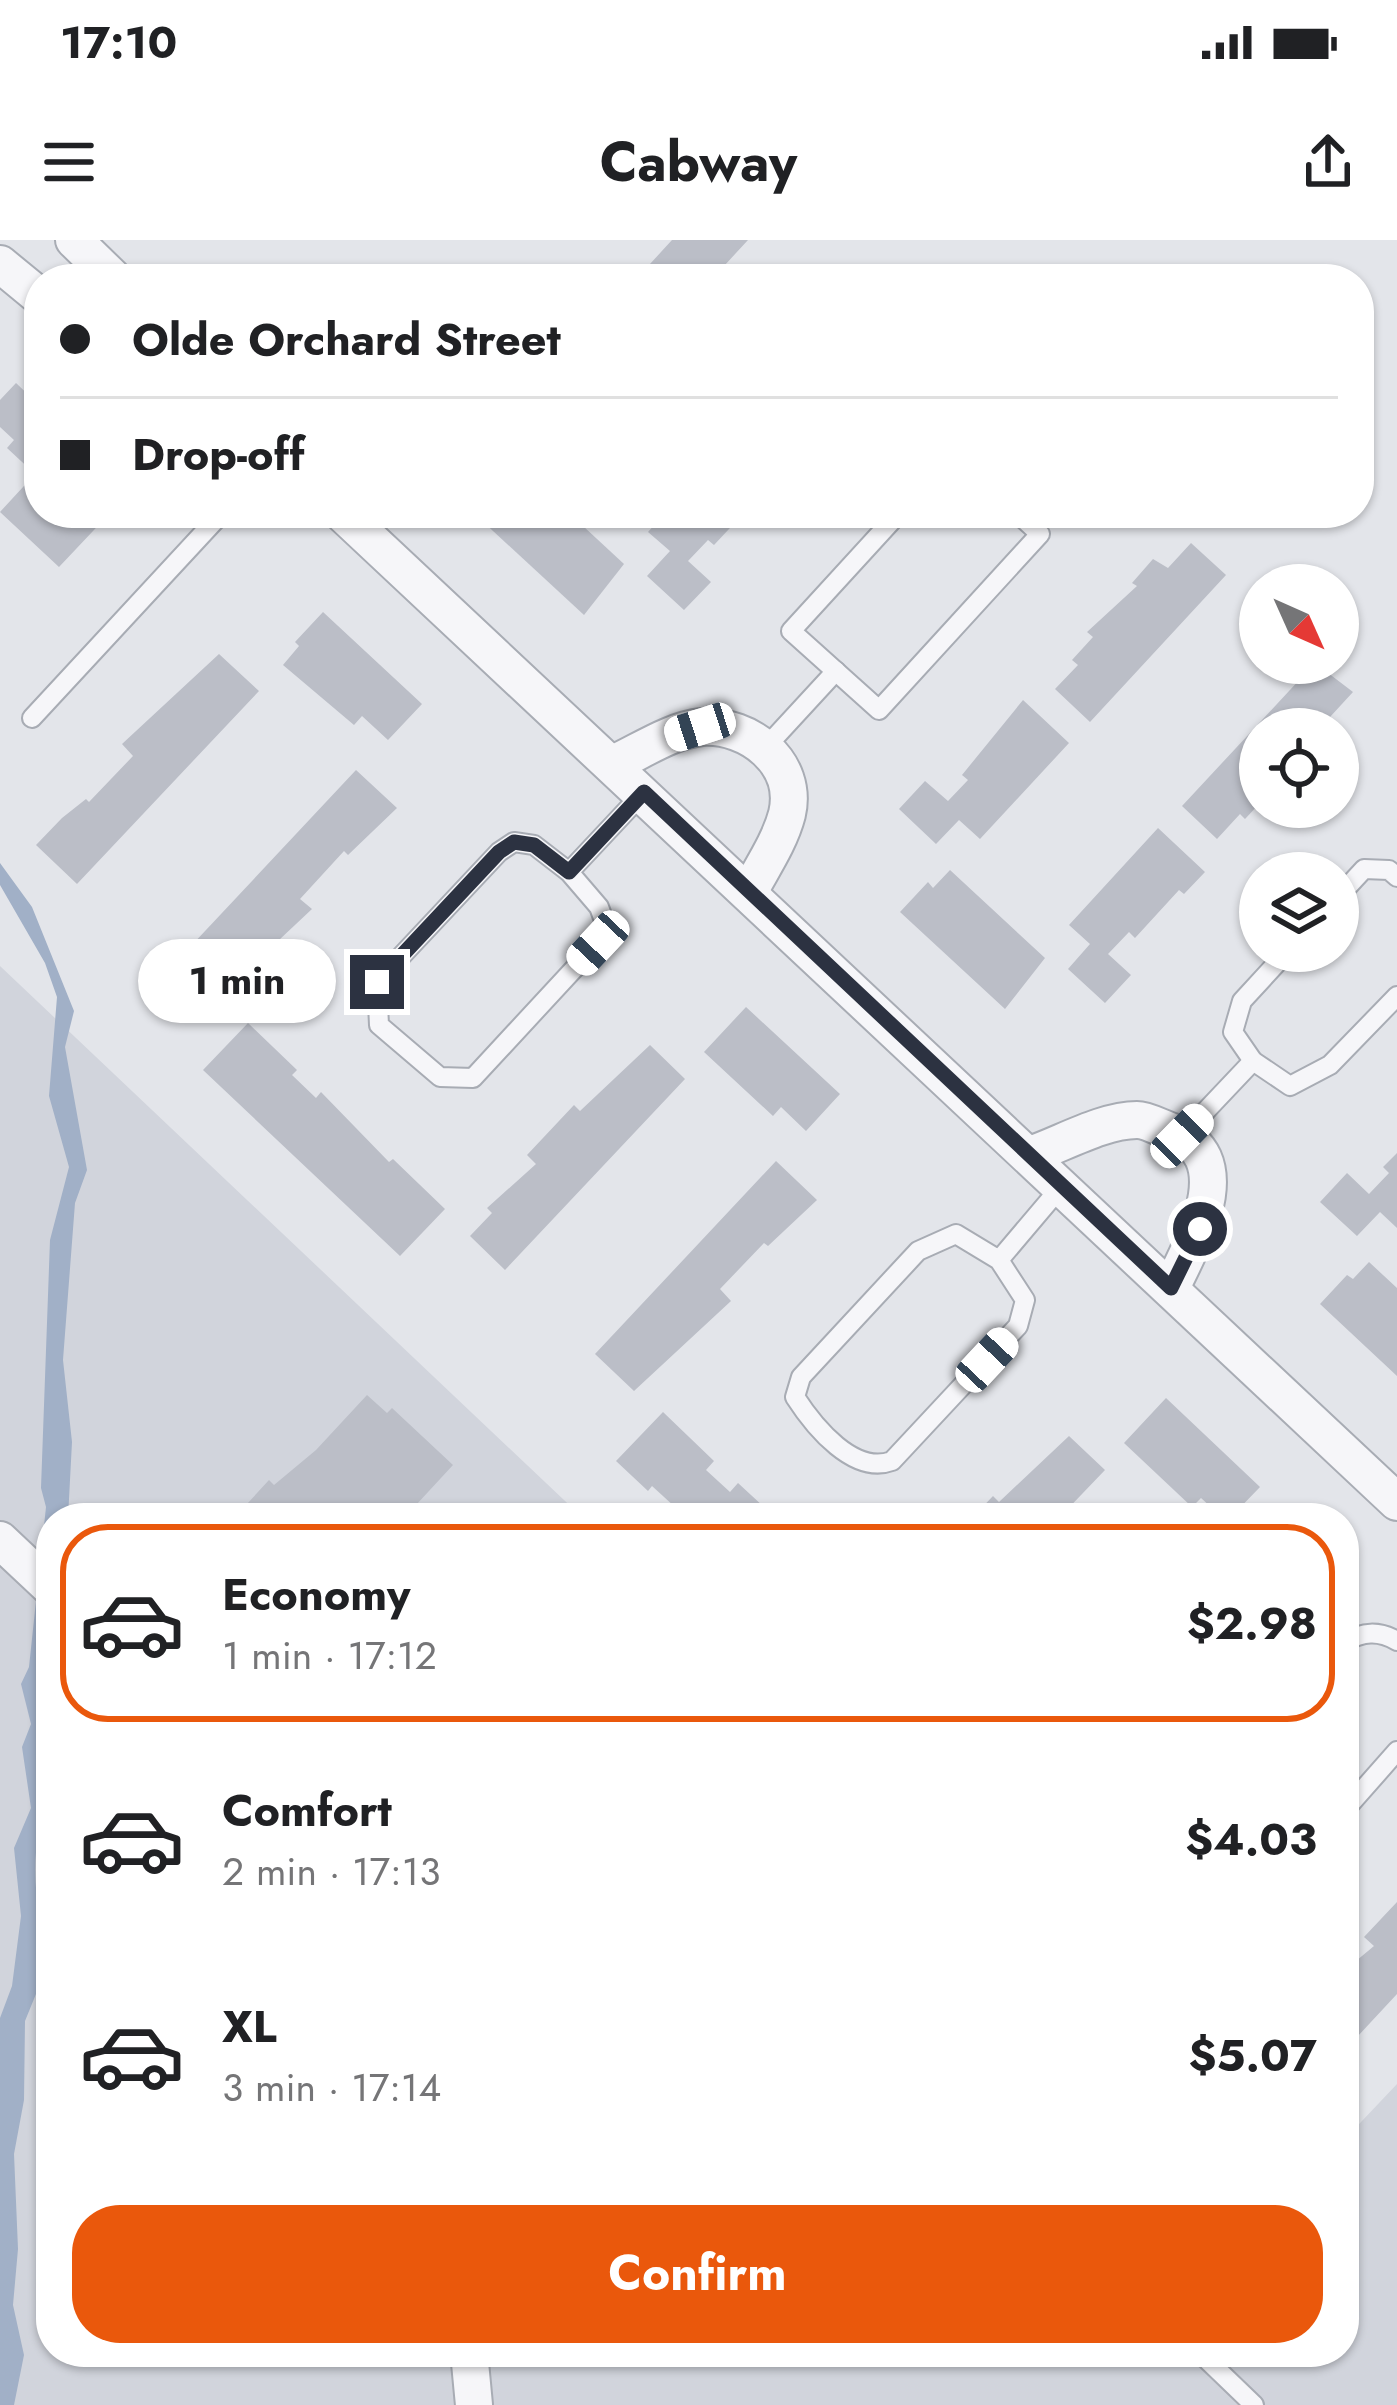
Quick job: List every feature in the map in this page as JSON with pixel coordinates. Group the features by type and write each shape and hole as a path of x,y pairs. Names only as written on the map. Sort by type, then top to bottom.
{"street":[{"path":"74,240 99,264"},
{"path":"0,265 24,284"},
{"path":"358,528 750,890 1397,1502"},
{"path":"615,764 700,727 738,730 766,747 785,778 788,811 750,890"},
{"path":"1030,1155 1138,1120 1182,1136 1202,1159 1209,1196 1200,1229 1171,1288"},
{"path":"0,1540 36,1574"},
{"path":"470,2367 474,2405"}],"lane":[{"path":"32,718 208,528"},
{"path":"885,528 791,631 879,710 1040,534 1033,528"},
{"path":"766,747 836,671"},
{"path":"569,872 644,792"},
{"path":"514,842 534,845 569,872 599,907 606,926 598,943 473,1078 440,1077 379,1025 377,982 499,852 514,842"},
{"path":"1359,874 1364,869 1389,870 1397,877"},
{"path":"1269,972 1242,1001 1233,1032 1253,1061 1290,1086 1330,1065 1397,996"},
{"path":"1182,1136 1253,1061"},
{"path":"999,1260 1060,1188"},
{"path":"956,1234 999,1260 1025,1300 1018,1326 892,1461 876,1467 858,1462 806,1414 795,1397 801,1377 919,1251 956,1234"},
{"path":"1359,1634 1385,1634 1397,1641"},
{"path":"1359,1794 1397,1751"},
{"path":"1215,2367 1254,2405"}],"shaded area":[{"path":"0,966 567,1503 36,1503 36,2367 1359,2367 1359,2124 1397,2084 1397,2405 0,2405"}],"water":[{"path":"0,863 32,907 74,1011 65,1047 87,1170 75,1203 63,1360 72,1442 69,1503 45,1503 41,1488 50,1240 69,1167 49,1096 57,997 45,963 0,885"},
{"path":"36,1601 36,1994 25,2021 24,2100 14,2154 18,2249 13,2305 24,2355 14,2405 0,2405 0,2018 12,1986 21,1916 14,1848 31,1808 22,1747 31,1724 21,1684 29,1667"}],"building":[{"path":"672,240 748,240 726,264 650,264"},
{"path":"16,383 24,391 24,464 7,448 14,440 0,427 0,400"},
{"path":"24,486 24,528 96,528 59,567 0,512"},
{"path":"490,528 585,528 624,564 584,615"},
{"path":"652,528 730,528 714,545 708,540 688,561 711,582 684,610 647,576 670,551 648,532"},
{"path":"1191,543 1226,575 1090,722 1055,689 1078,665 1072,660 1093,637 1087,632 1137,586 1132,583 1153,559 1168,568"},
{"path":"323,612 422,704 388,740 362,716 354,725 283,665 299,646 295,642"},
{"path":"219,654 259,691 77,884 36,845 62,818 86,799 89,802 133,756 122,744"},
{"path":"1295,684 1343,684 1353,692 1338,708 1273,708"},
{"path":"1023,700 1069,743 980,839 959,820 936,844 899,809 925,781 948,801 968,780 962,775"},
{"path":"1239,745 1239,815 1217,839 1182,806"},
{"path":"356,770 397,808 348,855 344,851 300,899 312,909 215,1000 175,963"},
{"path":"1158,828 1205,872 1184,894 1179,890 1135,938 1129,932 1108,954 1131,975 1105,1003 1068,969 1090,944 1069,925"},
{"path":"950,870 1045,958 1005,1009 900,912 928,882 933,888"},
{"path":"746,1007 840,1094 806,1131 781,1107 773,1116 704,1052"},
{"path":"248,1023 297,1070 292,1075 316,1098 321,1092 389,1162 393,1159 445,1209 400,1256 203,1070"},
{"path":"650,1045 685,1079 505,1270 470,1236 492,1213 487,1208 536,1164 527,1155 574,1105 580,1111"},
{"path":"1397,1153 1397,1228 1380,1212 1357,1236 1320,1202 1347,1173 1369,1194 1389,1173 1383,1167"},
{"path":"776,1161 817,1200 768,1246 764,1243 720,1289 731,1301 634,1391 595,1354"},
{"path":"1369,1262 1397,1288 1397,1376 1320,1304 1347,1275 1353,1279"},
{"path":"367,1395 387,1413 392,1408 453,1465 418,1503 248,1503 269,1480 274,1485 316,1450"},
{"path":"1166,1398 1260,1487 1245,1503 1206,1503 1201,1498 1188,1503 1124,1443"},
{"path":"663,1412 714,1461 706,1470 730,1492 738,1483 760,1503 671,1503 652,1486 648,1491 616,1461"},
{"path":"1069,1436 1105,1470 1073,1503 986,1503 993,1496 999,1502"},
{"path":"1397,1902 1397,1994 1359,2035 1359,1958 1374,1946 1364,1937"}],"route":[{"path":"377,982 499,852 514,842 534,845 569,872 644,792 1171,1288 1200,1229"}]}
